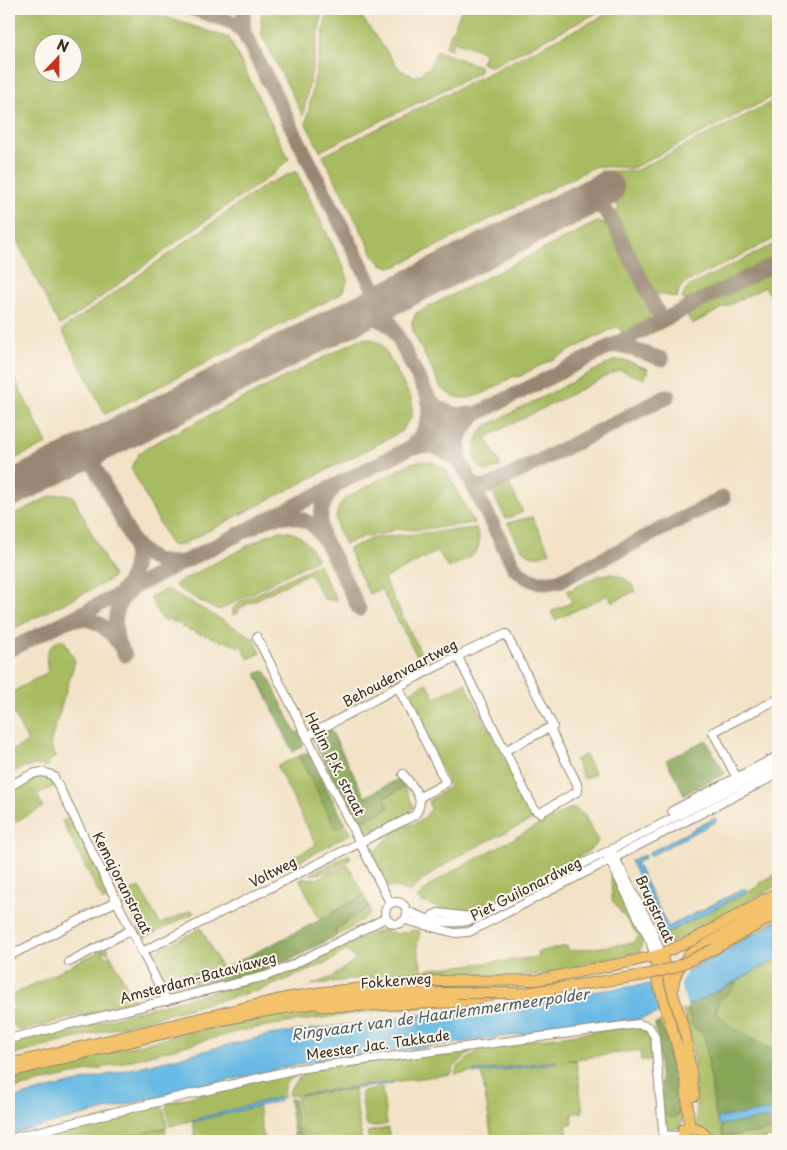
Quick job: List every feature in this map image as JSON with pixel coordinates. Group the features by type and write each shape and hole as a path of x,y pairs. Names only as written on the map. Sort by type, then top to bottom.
{"main road":[{"path":"645,972 651,968 658,957 693,940 778,892"},
{"path":"664,976 694,952 778,903"},
{"name":"Fokkerweg","path":"9,1072 230,1018 308,1004 393,994 456,992 525,993 645,975 673,968 714,949 776,915"},
{"name":"Brugstraat","path":"658,957 664,976 667,1014 684,1070 688,1111 684,1134"},
{"name":"Fokkerweg","path":"9,1064 285,998 405,984 538,980 658,957"},
{"path":"308,1004 330,1007 459,1002 523,989 645,972 664,976 673,984 673,995 686,1036 691,1063 684,1134 702,1131 706,1139"}],"street":[{"name":"Behoudenvaartweg","path":"307,736 368,705 398,687 506,634 553,726"},
{"name":"Halim P.K. straat","path":"257,637 390,903"},
{"path":"458,657 534,809 540,813 578,791 577,784 551,731 553,726"},
{"path":"398,687 446,783 420,797 403,774"},
{"path":"744,792 714,732 778,699"},
{"path":"506,750 553,726"},
{"path":"672,810 778,756"},
{"path":"612,859 639,836 778,765"},
{"name":"Kemajoranstraat","path":"9,786 37,772 48,772 54,777 168,1001"},
{"path":"612,859 778,774"},
{"name":"Voltweg","path":"142,952 415,815 420,808 420,797"},
{"path":"710,800 714,807"},
{"path":"639,836 643,844"},
{"name":"Piet Guilonardweg","path":"405,920 455,933 466,933 612,859"},
{"name":"Piet Guilonardweg","path":"407,910 445,922 466,922 612,859"},
{"name":"Brugstraat","path":"612,859 658,957"},
{"path":"9,956 117,901"},
{"path":"399,902 407,910 405,920 396,924 392,924 386,918 385,910 390,903 399,902"},
{"name":"Piet Guilonardweg","path":"430,916 439,913 478,918"},
{"name":"Amsterdam-Bataviaweg","path":"9,1039 266,976 286,968 386,918"},
{"path":"69,962 131,930"},
{"name":"Meester Jac. Takkade","path":"9,1140 111,1113 297,1069 638,1024 649,1027 655,1037 664,1138 684,1134"},
{"path":"738,1141 778,1136"},
{"path":"706,1139 733,1141"}],"green space":[{"path":"9,9 141,9 229,38 289,159 273,174 71,319 59,325 9,225"},
{"path":"264,9 323,9 303,116 262,35 261,17"},
{"path":"328,9 356,9 400,70 416,77 418,74 421,75 425,69 428,70 437,51 479,66 480,72 320,151 306,124"},
{"path":"462,9 605,9 494,65 488,66 481,63 485,52 453,41 451,49 445,47"},
{"path":"617,9 777,9 778,94 633,168 596,166 397,266 389,267 380,263 374,256 323,156"},
{"path":"778,99 778,237 685,283 679,290 677,298 655,293 615,212 619,209 600,171 635,171"},
{"path":"296,171 345,270 347,280 342,292 105,414 62,330 265,185"},
{"path":"597,222 604,223 607,226 649,308 649,319 622,333 618,326 518,377 514,376 478,396 459,398 450,395 441,388 413,332 412,322 416,313"},
{"path":"774,244 778,245 778,254 687,300 682,299 685,291 690,286"},
{"path":"778,269 778,308 765,287 692,324 687,315"},
{"path":"366,338 382,345 412,400 412,416 401,432 183,544 175,546 170,544 131,468 139,453 153,444 358,340"},
{"path":"615,360 627,361 648,369 645,379 619,370 486,437 501,466 487,471 477,462 474,450 478,437 486,426"},
{"path":"9,367 47,444 9,461"},
{"path":"419,461 433,462 445,469 474,523 417,530 396,529 386,533 362,537 345,544 336,521 338,510 344,499 411,463"},
{"path":"508,482 523,512 506,519 495,498 494,492 497,488"},
{"path":"63,494 73,496 113,576 110,580 9,631 9,517 51,496"},
{"path":"532,517 550,552 541,556 528,554 523,550 508,523"},
{"path":"476,528 479,544 474,554 469,558 448,568 438,551 384,579 422,655 424,654 429,663 391,682 388,676 419,660 381,589 369,594 348,549 373,538"},
{"path":"279,531 298,535 307,543 317,559 220,610 211,607 176,587 177,583"},
{"path":"318,564 337,601 324,599 309,573 238,609 239,612 233,615 233,608 238,603"},
{"path":"612,574 626,580 636,591 612,602 608,595 555,620 551,612 572,602 567,591 600,575"},
{"path":"169,590 254,638 261,653 248,659 241,645 237,647 230,642 227,643 225,640 221,642 219,638 216,640 209,635 205,636 203,633 200,635 193,630 184,629 180,623 171,622 170,619 166,621 164,618 161,619 150,597"},
{"path":"59,640 64,640 75,661 50,744 56,757 51,759 47,766 34,765 28,768 26,766 9,774 9,752 28,742 9,704 9,694 48,672 49,650"},
{"path":"265,670 296,733 300,731 305,741 302,746 293,752 256,674"},
{"path":"427,683 435,698 465,683 534,819 453,860 409,892 397,887 388,887 370,854 394,832 418,822 427,815 431,809 428,801 450,787 406,694"},
{"path":"330,728 365,797 398,779 403,788 385,798 389,808 356,824 312,737"},
{"path":"706,740 725,774 684,794 666,760"},
{"path":"308,752 345,823 336,829 299,756"},
{"path":"585,755 595,774 584,779 575,760"},
{"path":"299,756 336,828 345,823 352,833 296,863 289,859 316,845 277,766"},
{"path":"36,776 49,778 55,786 37,794 43,807 9,825 9,789"},
{"path":"400,778 414,807 404,816 381,828 360,831 356,824 388,808 385,798 403,788 398,779"},
{"path":"575,808 585,816 598,841 596,845 582,855 473,909 444,909 422,902 417,898 432,884 453,871 569,809"},
{"path":"71,816 112,899 103,901 62,821"},
{"path":"350,854 350,859 336,868 326,872 310,874"},
{"path":"348,864 364,895 320,920 300,880 304,878 317,879"},
{"path":"611,873 643,936 640,952 577,965 578,968 538,975 355,979 311,985 332,977 355,960 350,953 345,951 327,963 263,989 9,1056 9,1043 97,1023 230,988 344,942 382,930 398,934 415,930 420,931 417,947 422,970 539,957 537,952 567,946 570,951 632,943 639,937 612,900"},
{"path":"778,873 778,885 667,945 663,935 759,886 759,883"},
{"path":"122,886 126,893 140,887 160,924 192,910 194,913 146,937 141,937 137,930 140,929 119,887"},
{"path":"364,895 369,907 336,929 336,936 292,959 253,975 173,995 167,994 159,978 223,969 320,920"},
{"path":"366,900 370,908 370,914 336,936 336,929 369,907"},
{"path":"778,918 778,921 689,971 689,968"},
{"path":"201,928 222,969 159,978 150,959 153,953"},
{"path":"778,932 778,1141 686,1141 688,1137 692,1136 692,1132 697,1126 692,1051 687,1022 682,1008 686,1006 691,1020 689,980"},
{"path":"107,947 109,952 103,952 107,958 110,954 135,1002 19,1031 9,1021 9,1014 14,1008 9,997"},
{"path":"738,981 729,993 719,999 716,1013 732,1027 778,1053 778,1109 717,1118 705,1039 702,1033 693,1027 686,1006"},
{"path":"438,1006 359,1013 240,1031 113,1065 9,1090 9,1076 13,1074 270,1014 313,1009"},
{"path":"662,1020 667,1025 681,1075 684,1109 681,1126 671,1131 665,1125 663,1113 679,1100 678,1092 681,1088 678,1071 672,1070 674,1053 658,1023"},
{"path":"658,1023 674,1053 672,1079 679,1082 681,1088 678,1092 678,1116 674,1117 663,1113 655,1024"},
{"path":"636,1026 650,1032 653,1060 641,1060 640,1050 562,1061 576,1060 583,1112 572,1113 573,1124 566,1125 568,1136 536,1140 534,1138 526,1138 524,1141 492,1141 482,1073 557,1061 455,1074 457,1068 482,1047"},
{"path":"476,1047 454,1067 451,1074 299,1095 354,1089 362,1141 302,1141 296,1095 288,1096 294,1083 313,1069"},
{"path":"301,1072 286,1083 284,1086 284,1097 170,1126 166,1106 168,1103 254,1080"},
{"path":"382,1088 387,1124 373,1127 365,1122 361,1092"},
{"path":"289,1099 294,1099 300,1141 295,1141"},
{"path":"159,1104 164,1109 167,1128 107,1141 28,1141 33,1136"},
{"path":"258,1105 264,1141 196,1141 193,1122"},
{"path":"778,1117 778,1130 723,1137 721,1125"},
{"path":"165,1128 167,1141 112,1141"},
{"path":"388,1128 390,1141 369,1141 367,1132"}],"water":[{"path":"715,818 717,821 650,856 648,853"},
{"path":"644,855 645,858 636,863 668,927 745,888 747,892 663,935 658,916 630,861"},
{"name":"Ringvaart van de Haarlemmermeerpolder","path":"778,921 778,959 694,1003 640,1019 303,1063 9,1134 9,1099 269,1035 651,984 689,971"},
{"path":"556,1061 556,1063 474,1074 473,1072"},
{"path":"393,1082 393,1084 299,1095"},
{"path":"280,1097 280,1101 192,1122 192,1120"},
{"path":"778,1109 778,1117 719,1125 717,1118"}],"pier":[{"path":"688,970 680,983 688,1008 663,1016 656,989 651,981"}],"taxiway":[{"path":"193,9 234,23 244,33 514,567 519,572 534,581 559,581 723,498"},
{"path":"244,33 243,16 245,9"},
{"path":"579,203 596,205 609,215 659,315 659,320 656,323"},
{"path":"9,650 778,262"},
{"path":"355,315 374,317 391,326"},
{"path":"610,346 623,346 662,359"},
{"path":"469,479 478,487 490,486 668,396"},
{"path":"430,399 443,410 460,414 472,414"},
{"path":"414,443 422,434 427,424 428,401"},
{"path":"460,459 459,447 461,436 466,426 474,417"},
{"path":"94,465 94,454 102,443"},
{"path":"414,447 427,446 438,448 458,462"},
{"path":"72,458 85,458 94,465 133,542 134,569 121,592"},
{"path":"322,536 320,522 322,510 326,498 335,487"},
{"path":"276,517 299,518 308,522 318,531 331,552 359,609"},
{"path":"133,542 153,559 172,563 179,562"},
{"path":"117,639 116,613 121,601 130,591"},
{"path":"71,620 89,620 104,627 116,639 125,655"}],"runway":[{"path":"9,490 606,189"}]}
